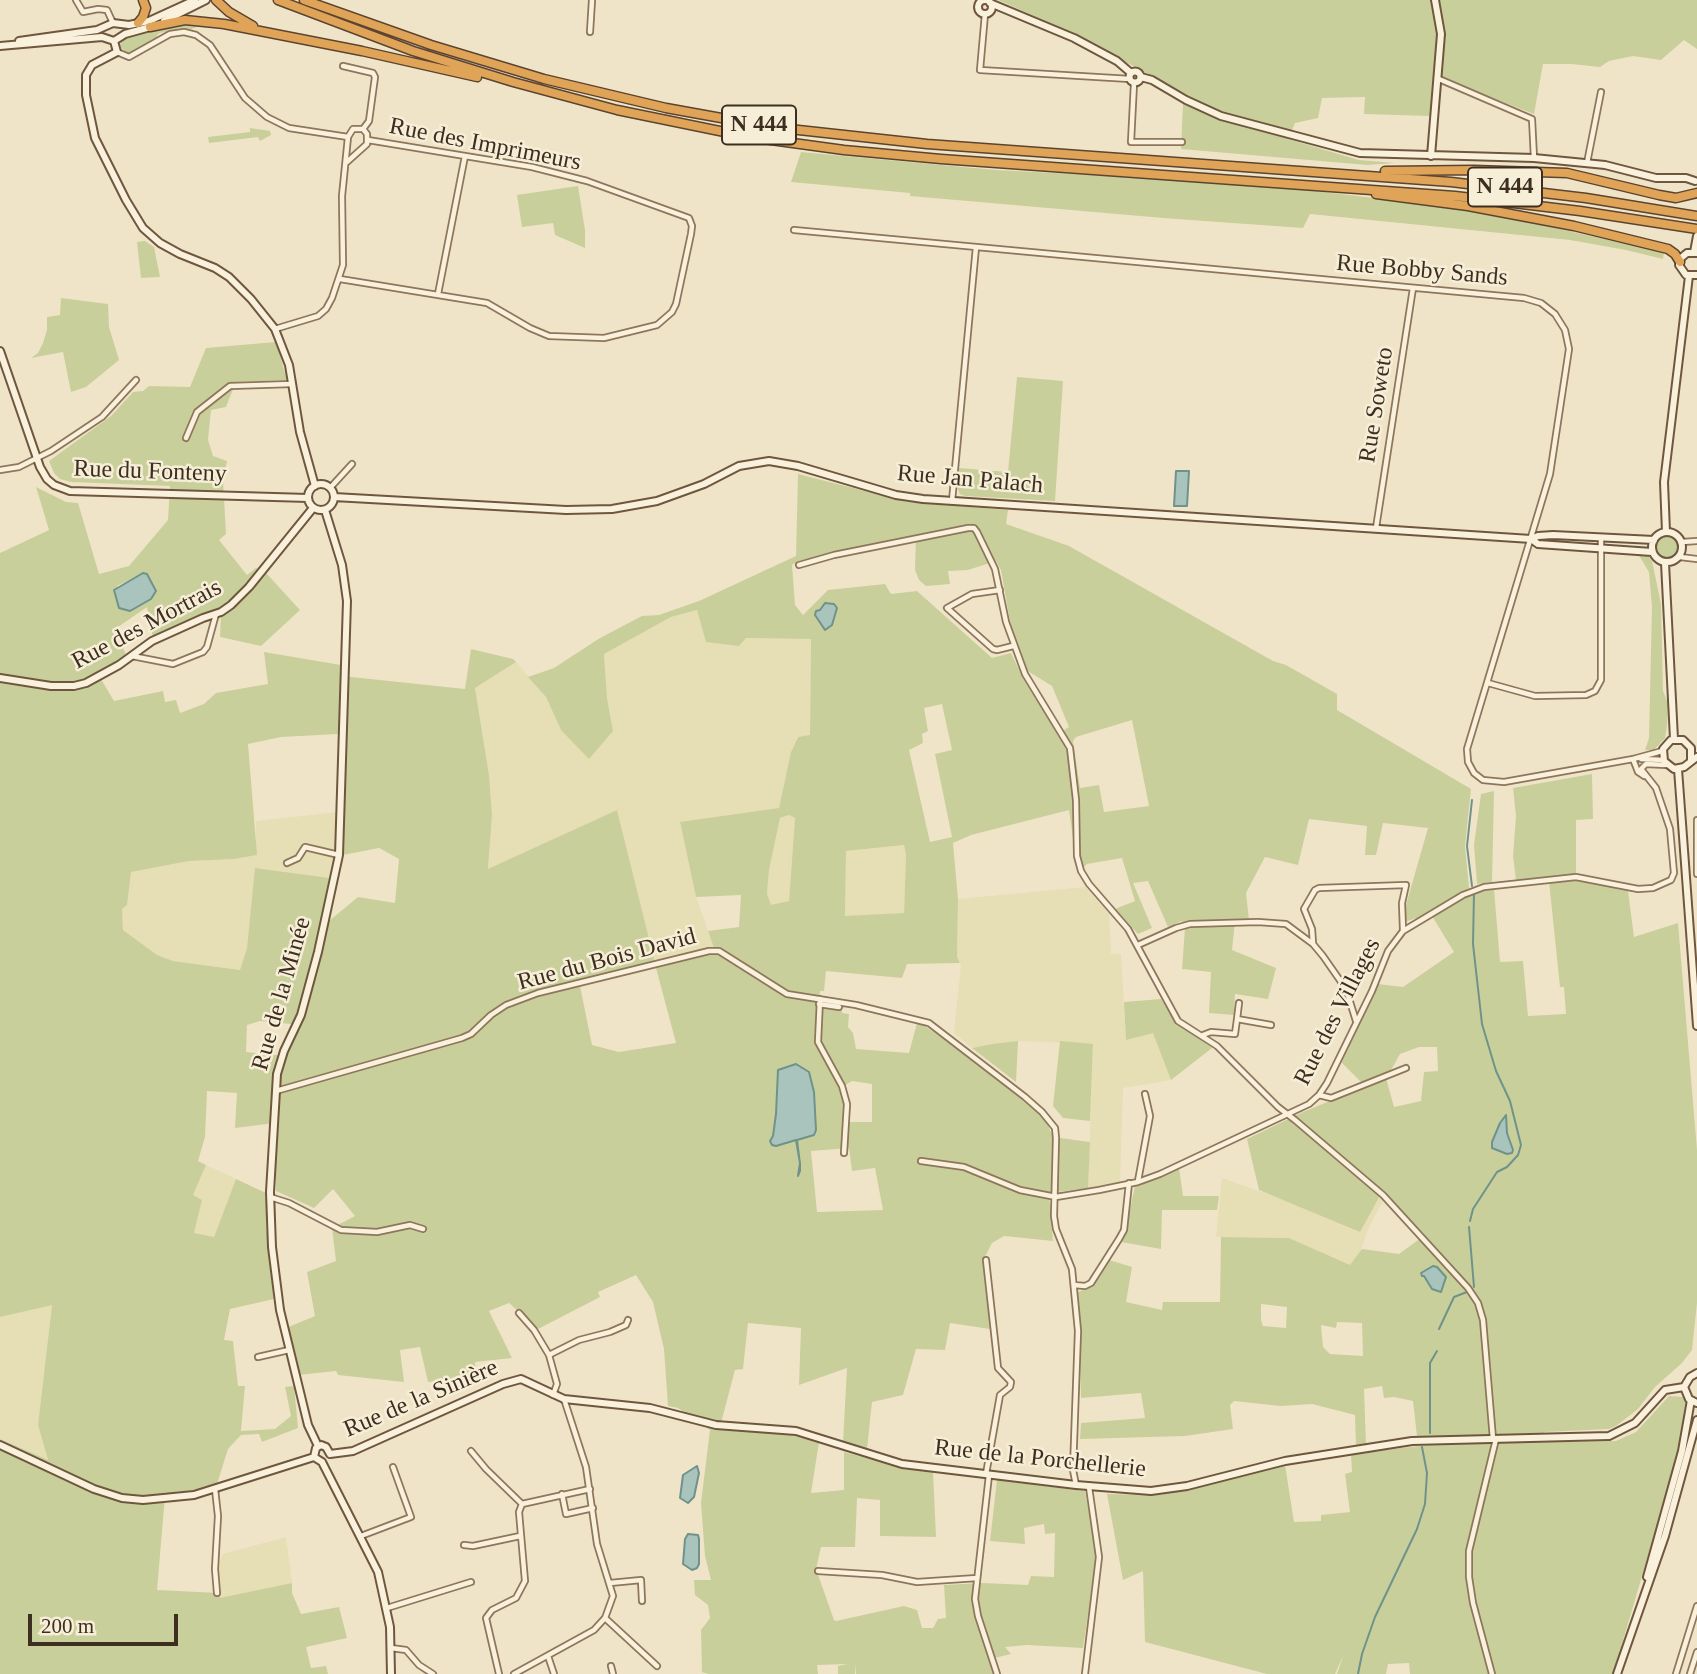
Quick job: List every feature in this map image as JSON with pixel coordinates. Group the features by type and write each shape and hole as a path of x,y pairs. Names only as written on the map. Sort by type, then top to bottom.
{"highway":[{"path":"138,23 146,8 143,0"},
{"path":"216,0 229,12 265,32"},
{"name":"N 444","path":"278,0 401,47 513,82 654,119 796,144 941,159 1363,188 1545,206 1697,229"},
{"name":"N 444","path":"304,0 400,35 524,74 625,99 724,119 878,140 1311,171 1517,189 1697,216"},
{"path":"150,27 185,20 265,32 410,61 505,85 513,82"},
{"path":"1311,171 1314,167 1381,171 1567,173 1676,198 1697,193"},
{"path":"1363,188 1365,193 1468,206 1653,245 1668,249 1680,262"}],"street":[{"path":"76,0 83,12 107,10 112,25 106,37"},
{"path":"2,45 112,25 138,23 161,17 195,0"},
{"path":"114,40 150,27 206,0"},
{"path":"590,32 592,0"},
{"path":"974,0 985,6 1013,12 1074,37 1118,61 1132,78 1131,142 1182,142"},
{"path":"1432,156 1441,34 1435,0"},
{"path":"985,6 980,70 1132,78 1139,81 1141,77 1152,80 1221,116 1331,147 1360,153 1534,158 1587,163 1656,178 1696,179 1697,193"},
{"path":"112,25 122,30 121,36"},
{"path":"114,40 117,51 129,57 170,34 184,32 197,35 210,45 245,98 267,117 289,128 349,139 355,148 366,143"},
{"path":"2,45 106,37 114,40"},
{"path":"117,51 88,70 86,95 95,138 134,216 143,228 160,243 229,277 275,328 289,365 300,432 315,486"},
{"path":"275,328 318,316 326,310 340,279 343,265 342,197 349,139 354,130 363,129 369,121 375,77 373,74 343,66"},
{"path":"1439,79 1532,119 1534,158"},
{"path":"1587,163 1601,92"},
{"path":"347,162 366,143 367,134 363,129"},
{"name":"Rue des Imprimeurs","path":"340,279 487,303 549,336 604,338 646,329 665,320 676,304 691,234 689,218 587,181 532,167 366,143"},
{"path":"438,294 465,156"},
{"name":"Rue Bobby Sands","path":"794,230 1524,298 1541,303 1555,313 1565,330 1569,349 1550,474 1467,749 1468,762 1474,773 1483,780 1504,782 1633,759"},
{"path":"1666,532 1664,482 1693,276 1681,270 1680,262 1687,253 1696,253 1697,236"},
{"path":"952,501 976,247"},
{"name":"Rue Soweto","path":"1376,528 1413,288"},
{"name":"Rue du Fonteny","path":"0,351 37,460 47,479 54,485 70,491 308,498"},
{"path":"0,470 37,460 102,417 136,380"},
{"path":"186,438 197,412 230,386 292,384"},
{"name":"Rue Jan Palach","path":"334,498 566,510 612,509 657,501 704,484 739,466 769,461 798,466 896,495 952,501 1531,539 1553,535 1654,540"},
{"path":"330,488 352,464"},
{"path":"321,484 330,488 334,498 331,505 325,510 313,508 308,498 309,491 321,484"},
{"name":"Rue des Mortrais","path":"0,678 51,686 86,683 164,635 231,606 313,508"},
{"name":"Rue de la Minée","path":"318,1446 308,1425 289,1350 275,1278 270,1197 275,1092 284,1051 301,1016 314,969 339,855 347,601 342,565 325,510"},
{"path":"799,565 834,555 974,528 995,569 1006,622 1025,674 1070,748 1076,800 1077,856 1081,871 1128,929 1178,1021 1217,1046 1278,1107 1382,1195 1468,1288 1478,1303 1483,1320 1495,1438 1469,1551 1469,1577 1473,1603 1492,1674"},
{"path":"1666,532 1675,534 1682,542 1683,549 1680,557 1665,563 1658,560 1652,552 1654,540 1666,532"},
{"path":"1488,683 1535,696 1586,695 1595,691 1601,680 1601,537"},
{"name":"Rue Jan Palach","path":"1531,539 1538,544 1652,552"},
{"path":"1682,542 1697,541"},
{"path":"1680,557 1697,559"},
{"path":"1665,563 1674,739"},
{"path":"1000,590 972,594 947,608 993,649 1013,646"},
{"path":"131,656 173,664 203,652 207,647 216,614"},
{"path":"1674,739 1685,741 1694,748 1694,759 1678,769 1665,763 1633,759 1662,751 1667,743 1674,739"},
{"path":"1662,751 1665,763"},
{"name":"Rue des Villages","path":"1056,1197 1138,1182 1160,1174 1309,1104 1319,1095 1372,991 1388,951 1403,931 1463,895 1484,887 1576,877 1638,889 1665,884 1671,880 1674,873 1670,829 1656,788 1638,772 1633,759"},
{"path":"1647,778 1641,769 1642,765 1665,763"},
{"path":"1678,769 1697,1026"},
{"path":"1697,820 1697,874"},
{"path":"287,863 298,858 305,848 339,855"},
{"path":"1313,944 1312,929 1304,909 1319,888 1406,885 1402,903 1403,931"},
{"path":"1138,945 1189,924 1286,924 1313,944 1346,989 1356,1021"},
{"name":"Rue du Bois David","path":"275,1092 462,1038 506,1006 538,993 709,951 719,951 787,994 820,1002"},
{"path":"820,1002 839,1007"},
{"path":"820,1002 818,1042 842,1086 847,1104 844,1153"},
{"path":"820,1002 856,1005 929,1023 1025,1097 1055,1128 1056,1229 1072,1269 1078,1331 1073,1470 1076,1485"},
{"path":"1202,1035 1211,1032 1235,1034 1239,1003"},
{"path":"1237,1019 1270,1025"},
{"path":"1319,1095 1331,1098 1406,1068"},
{"path":"1138,1182 1150,1116 1145,1094"},
{"path":"921,1161 964,1167 1020,1190 1056,1197"},
{"path":"1074,1285 1085,1286 1091,1283 1124,1230 1129,1183"},
{"path":"270,1197 289,1203 341,1230 377,1232 410,1225 424,1229"},
{"path":"986,1259 998,1368 1011,1382 1010,1387 1000,1395 988,1475 975,1599 997,1674"},
{"path":"519,1313 549,1355 557,1384 553,1395"},
{"path":"549,1355 579,1340 610,1332 626,1325 628,1321"},
{"path":"258,1357 289,1350"},
{"path":"1642,1600 1694,1402 1684,1387 1696,1372"},
{"name":"Rue de la Sinière","path":"330,1454 345,1454 370,1445 512,1380 525,1380 564,1399 650,1408 730,1427"},
{"name":"Rue de la Porchellerie","path":"730,1427 796,1431 902,1464 1090,1487 1126,1490 1172,1489 1265,1465 1431,1439 1612,1435 1635,1423 1665,1390 1684,1387"},
{"path":"514,1674 594,1630 605,1618 613,1596 597,1544 590,1489 577,1436 564,1399"},
{"path":"1617,1674 1665,1536 1697,1420"},
{"path":"0,1444 94,1489 122,1498 143,1500 171,1499 215,1489 314,1457 323,1462 377,1572 387,1608 391,1674"},
{"path":"314,1457 314,1450 318,1446 326,1447 330,1454 323,1462"},
{"path":"471,1451 522,1504"},
{"path":"361,1536 414,1516 393,1467"},
{"path":"1085,1674 1099,1557 1090,1487"},
{"path":"215,1489 218,1516 215,1569 218,1593"},
{"path":"522,1504 590,1489"},
{"path":"562,1494 566,1514 593,1508"},
{"path":"499,1674 486,1618 492,1610 516,1598 522,1591 525,1581 519,1512 522,1504"},
{"path":"464,1545 473,1546 520,1536"},
{"path":"818,1571 882,1575 917,1582 977,1577"},
{"path":"610,1583 641,1580 642,1601"},
{"path":"387,1608 471,1581"},
{"path":"1676,1674 1696,1610"},
{"path":"605,1618 657,1666"},
{"path":"391,1648 406,1650 419,1665 433,1674"},
{"path":"1690,1674 1697,1652"},
{"path":"548,1656 554,1674"},
{"path":"611,1666 613,1674"}],"shaded area":[{"path":"698,610 746,638 811,639 810,736 797,737 791,752 779,808 680,823 696,897 714,948 710,953 656,968 617,810 488,870 492,815 489,775 475,688 516,662 546,697 561,730 613,731 607,698 604,654 671,617"},
{"path":"339,812 337,850 330,878 256,868 247,948 240,970 173,961 157,955 123,930 122,909 127,905 130,872 189,861 256,855 256,821"},
{"path":"789,815 795,818 789,901 770,906 767,894 769,870 780,818"},
{"path":"904,845 904,913 845,917 846,851"},
{"path":"1085,887 1109,914 1111,954 1121,954 1126,1040 1153,1032 1171,1080 1123,1088 1120,1182 1088,1188 1093,1044 1021,1041 972,1048 954,1033 961,965 957,957 958,899"},
{"path":"206,1165 236,1179 214,1237 194,1234 202,1200 193,1195"},
{"path":"1222,1178 1296,1204 1359,1232 1378,1196 1383,1201 1368,1229 1359,1256 1350,1266 1289,1238 1216,1237"},
{"path":"52,1304 38,1425 48,1461 0,1439 0,1317"},
{"path":"286,1537 292,1583 219,1599 217,1568 223,1554"}],"green space":[{"path":"998,0 1697,0 1697,49 1684,40 1661,60 1633,56 1609,61 1600,67 1543,64 1534,114 1435,76 1430,116 1364,114 1365,97 1322,98 1318,118 1295,123 1288,139 1359,160 1395,163 1367,165 1181,149 1183,104 1187,95 1068,31"},
{"path":"186,23 206,23 189,30 160,33 132,53 121,48 123,38 132,34"},
{"path":"250,128 270,131 271,135 260,141 258,137 209,143 208,137 250,132"},
{"path":"801,152 996,170 1308,190 1473,210 1664,252 1663,259 1570,240 1310,214 1303,228 910,196 910,193 791,182"},
{"path":"578,186 585,248 555,235 553,223 522,227 517,195"},
{"path":"145,241 154,247 160,277 141,278 137,242"},
{"path":"61,298 108,304 109,327 119,360 86,387 71,392 63,352 31,358 38,353 43,343 47,317 60,315"},
{"path":"276,342 287,380 236,382 226,407 211,410 208,440 213,456 227,461 223,480 226,534 219,540 247,575 256,568 267,574 300,610 261,646 220,637 221,615 209,612 153,638 147,607 115,629 126,655 98,674 114,701 163,691 165,702 176,700 180,713 204,704 216,693 268,684 264,652 341,665 342,676 465,689 471,649 513,659 516,662 475,688 489,775 492,815 488,869 617,810 655,963 579,981 592,1045 619,1052 676,1043 656,968 710,953 714,948 708,931 739,927 741,895 696,897 680,822 779,808 791,752 798,737 810,735 811,639 746,638 739,646 706,642 697,610 671,617 604,654 607,698 613,731 589,759 561,730 546,697 528,677 554,668 600,638 642,616 659,615 699,601 796,556 798,474 908,502 1008,510 1006,524 1069,546 1337,694 1337,710 1471,789 1465,846 1469,888 1420,917 1404,922 1404,912 1428,828 1383,823 1376,855 1365,855 1367,826 1309,819 1298,865 1265,857 1246,893 1249,920 1235,921 1232,950 1276,968 1268,999 1235,994 1234,1015 1209,1013 1211,972 1182,969 1185,928 1182,921 1168,927 1148,881 1133,883 1152,928 1138,934 1115,909 1135,901 1122,858 1087,864 1078,872 1069,810 971,835 953,843 958,899 957,957 960,963 907,964 902,978 826,971 824,991 820,991 819,1003 842,1006 842,1013 849,1014 848,1027 853,1033 856,1049 909,1053 917,1023 925,1026 1033,1108 1047,1123 1053,1137 1090,1142 1088,1188 1049,1193 1053,1241 1004,1236 992,1243 984,1259 990,1329 950,1323 945,1350 916,1349 903,1395 872,1402 867,1449 843,1442 847,1368 799,1385 801,1328 748,1323 743,1369 735,1370 721,1423 748,1424 819,1442 811,1493 844,1490 844,1452 933,1472 936,1537 880,1536 880,1500 857,1498 855,1547 821,1547 816,1569 836,1621 904,1606 917,1610 922,1628 933,1628 938,1619 946,1618 944,1585 1028,1585 1031,1576 1054,1577 1055,1533 1045,1534 1044,1524 1024,1528 1025,1544 990,1541 997,1480 1085,1491 1097,1555 1083,1648 1027,1645 1005,1647 1011,1654 990,1659 994,1674 856,1674 855,1664 855,1674 838,1674 838,1666 847,1664 817,1665 818,1674 702,1672 701,1630 710,1618 708,1605 695,1595 694,1580 711,1580 705,1556 701,1503 710,1430 678,1408 668,1406 664,1349 653,1302 636,1275 598,1292 600,1297 538,1329 509,1303 489,1311 512,1358 475,1362 476,1375 472,1378 428,1382 420,1347 400,1350 404,1382 338,1375 336,1371 298,1375 286,1328 315,1316 307,1272 336,1261 332,1228 355,1216 333,1189 314,1208 276,1191 275,1123 235,1128 237,1093 207,1091 205,1137 198,1161 206,1165 193,1195 202,1200 194,1233 214,1237 236,1179 266,1193 266,1224 274,1299 230,1309 224,1340 233,1341 238,1386 245,1386 241,1431 275,1429 291,1416 285,1387 294,1386 298,1428 262,1442 259,1434 241,1435 228,1449 217,1484 165,1496 157,1590 219,1593 220,1598 292,1583 292,1593 301,1614 339,1607 347,1638 306,1647 311,1668 326,1666 328,1674 0,1674 0,1439 48,1460 38,1425 52,1305 0,1317 0,553 49,530 36,487 66,502 78,503 99,574 129,566 168,520 170,486 71,482 60,479 49,461 111,416 133,392 143,391 149,386 190,387 206,348","holes":["916,535 915,570 919,580 926,586 950,584 948,571 968,570 996,561 1001,570 1011,627 1026,670 1052,686 1069,727 1058,734 1024,680 1011,653 992,658 917,591 891,594 885,584 828,590 803,615 795,605 792,565 798,561","143,573 147,574 151,598 141,604 117,586","942,704 952,750 935,754 952,837 930,842 909,750 923,743 922,734 928,731 924,708","1132,720 1149,806 1104,812 1099,785 1080,788 1073,741 1076,737","338,734 340,775 337,850 343,855 379,848 399,859 395,903 358,897 329,921 322,919 330,878 255,868 247,948 240,970 173,961 157,955 123,930 122,909 127,905 131,872 189,861 257,855 248,744 281,737","789,815 795,818 789,901 771,905 767,894 780,818","904,845 904,913 845,916 846,851","260,1021 301,1025 286,1056 246,1052 247,1025","796,1065 809,1073 814,1092 780,1144 776,1146 770,1141 777,1114","852,1081 872,1084 872,1122 846,1122 846,1101 842,1087","849,1148 852,1171 875,1168 883,1210 817,1212 811,1151"]},
{"path":"1017,377 1063,381 1055,501 960,494 957,487 959,468 1008,472"},
{"path":"1664,536 1672,536 1679,543 1679,551 1672,558 1664,558 1657,551 1657,543"},
{"path":"1638,554 1648,555 1652,561 1661,604 1663,691 1668,703 1667,726 1665,738 1654,750 1645,750 1649,738 1652,607 1649,572"},
{"path":"1592,774 1593,819 1576,820 1576,874 1516,880 1513,856 1516,816 1513,788"},
{"path":"1494,791 1492,882 1477,884 1474,845 1481,794"},
{"path":"1588,880 1628,891 1634,937 1678,923 1697,1150 1697,1303 1692,1350 1682,1363 1655,1387 1638,1409 1616,1426 1609,1429 1544,1432 1544,1442 1616,1441 1636,1432 1669,1396 1684,1397 1687,1402 1672,1475 1613,1674 1410,1674 1409,1663 1388,1664 1386,1674 1337,1674 1343,1656 1335,1674 1267,1674 1145,1642 1143,1571 1123,1580 1107,1494 1159,1495 1285,1465 1294,1522 1321,1521 1321,1515 1350,1512 1345,1474 1352,1472 1351,1454 1428,1445 1428,1436 1417,1436 1413,1401 1384,1398 1382,1386 1364,1389 1366,1444 1356,1445 1355,1415 1312,1404 1281,1406 1234,1401 1230,1405 1233,1429 1185,1436 1080,1439 1081,1423 1145,1418 1141,1393 1081,1398 1078,1292 1091,1287 1109,1260 1132,1267 1126,1302 1162,1310 1163,1302 1220,1302 1221,1237 1289,1238 1350,1265 1362,1249 1399,1254 1425,1235 1383,1190 1360,1232 1259,1190 1247,1139 1303,1112 1386,1078 1394,1107 1421,1101 1424,1072 1438,1071 1437,1047 1419,1047 1400,1054 1390,1072 1362,1083 1340,1061 1378,984 1403,987 1454,952 1432,916 1470,894 1494,889 1500,962 1523,961 1528,1016 1566,1014 1564,987 1560,987 1549,881","holes":["1261,1304 1287,1307 1286,1328 1263,1326","1337,1322 1362,1323 1363,1356 1330,1354 1323,1347 1321,1325 1336,1328"]},
{"path":"1161,999 1176,1023 1212,1048 1171,1080 1153,1033 1126,1040 1124,1002"},
{"path":"1018,1041 1016,1082 972,1048 993,1044"},
{"path":"1060,1041 1093,1044 1090,1121 1063,1118 1053,1106"},
{"path":"1179,1168 1183,1196 1219,1196 1217,1210 1162,1210 1161,1249 1121,1242 1135,1186"}],"water":[{"path":"1176,471 1189,471 1187,506 1174,506"},
{"path":"143,573 147,574 156,591 151,599 130,611 119,608 114,590"},
{"path":"825,603 834,604 837,608 832,625 825,630 815,615"},
{"path":"796,1064 809,1072 814,1092 816,1130 814,1135 797,1140 800,1160 796,1140 776,1146 770,1141 776,1114 778,1070"},
{"path":"1506,1115 1507,1133 1513,1150 1507,1154 1492,1148 1500,1123"},
{"path":"1433,1266 1446,1277 1441,1292 1432,1289 1421,1273"},
{"path":"697,1466 699,1473 694,1497 688,1503 680,1498 683,1475"},
{"path":"688,1534 698,1535 699,1539 699,1564 692,1570 683,1564 685,1539"}],"waterway":[{"path":"1472,800 1467,846 1472,886"},
{"path":"1470,1221 1473,1209 1497,1172 1507,1167 1518,1155 1521,1145 1510,1101 1496,1071 1482,1024 1473,944 1474,893"},
{"path":"1469,1227 1474,1287"},
{"path":"1439,1329 1454,1297 1467,1292"},
{"path":"1430,1433 1430,1363 1437,1351"},
{"path":"1358,1674 1375,1617 1417,1529 1425,1504 1427,1473 1422,1447"}]}
